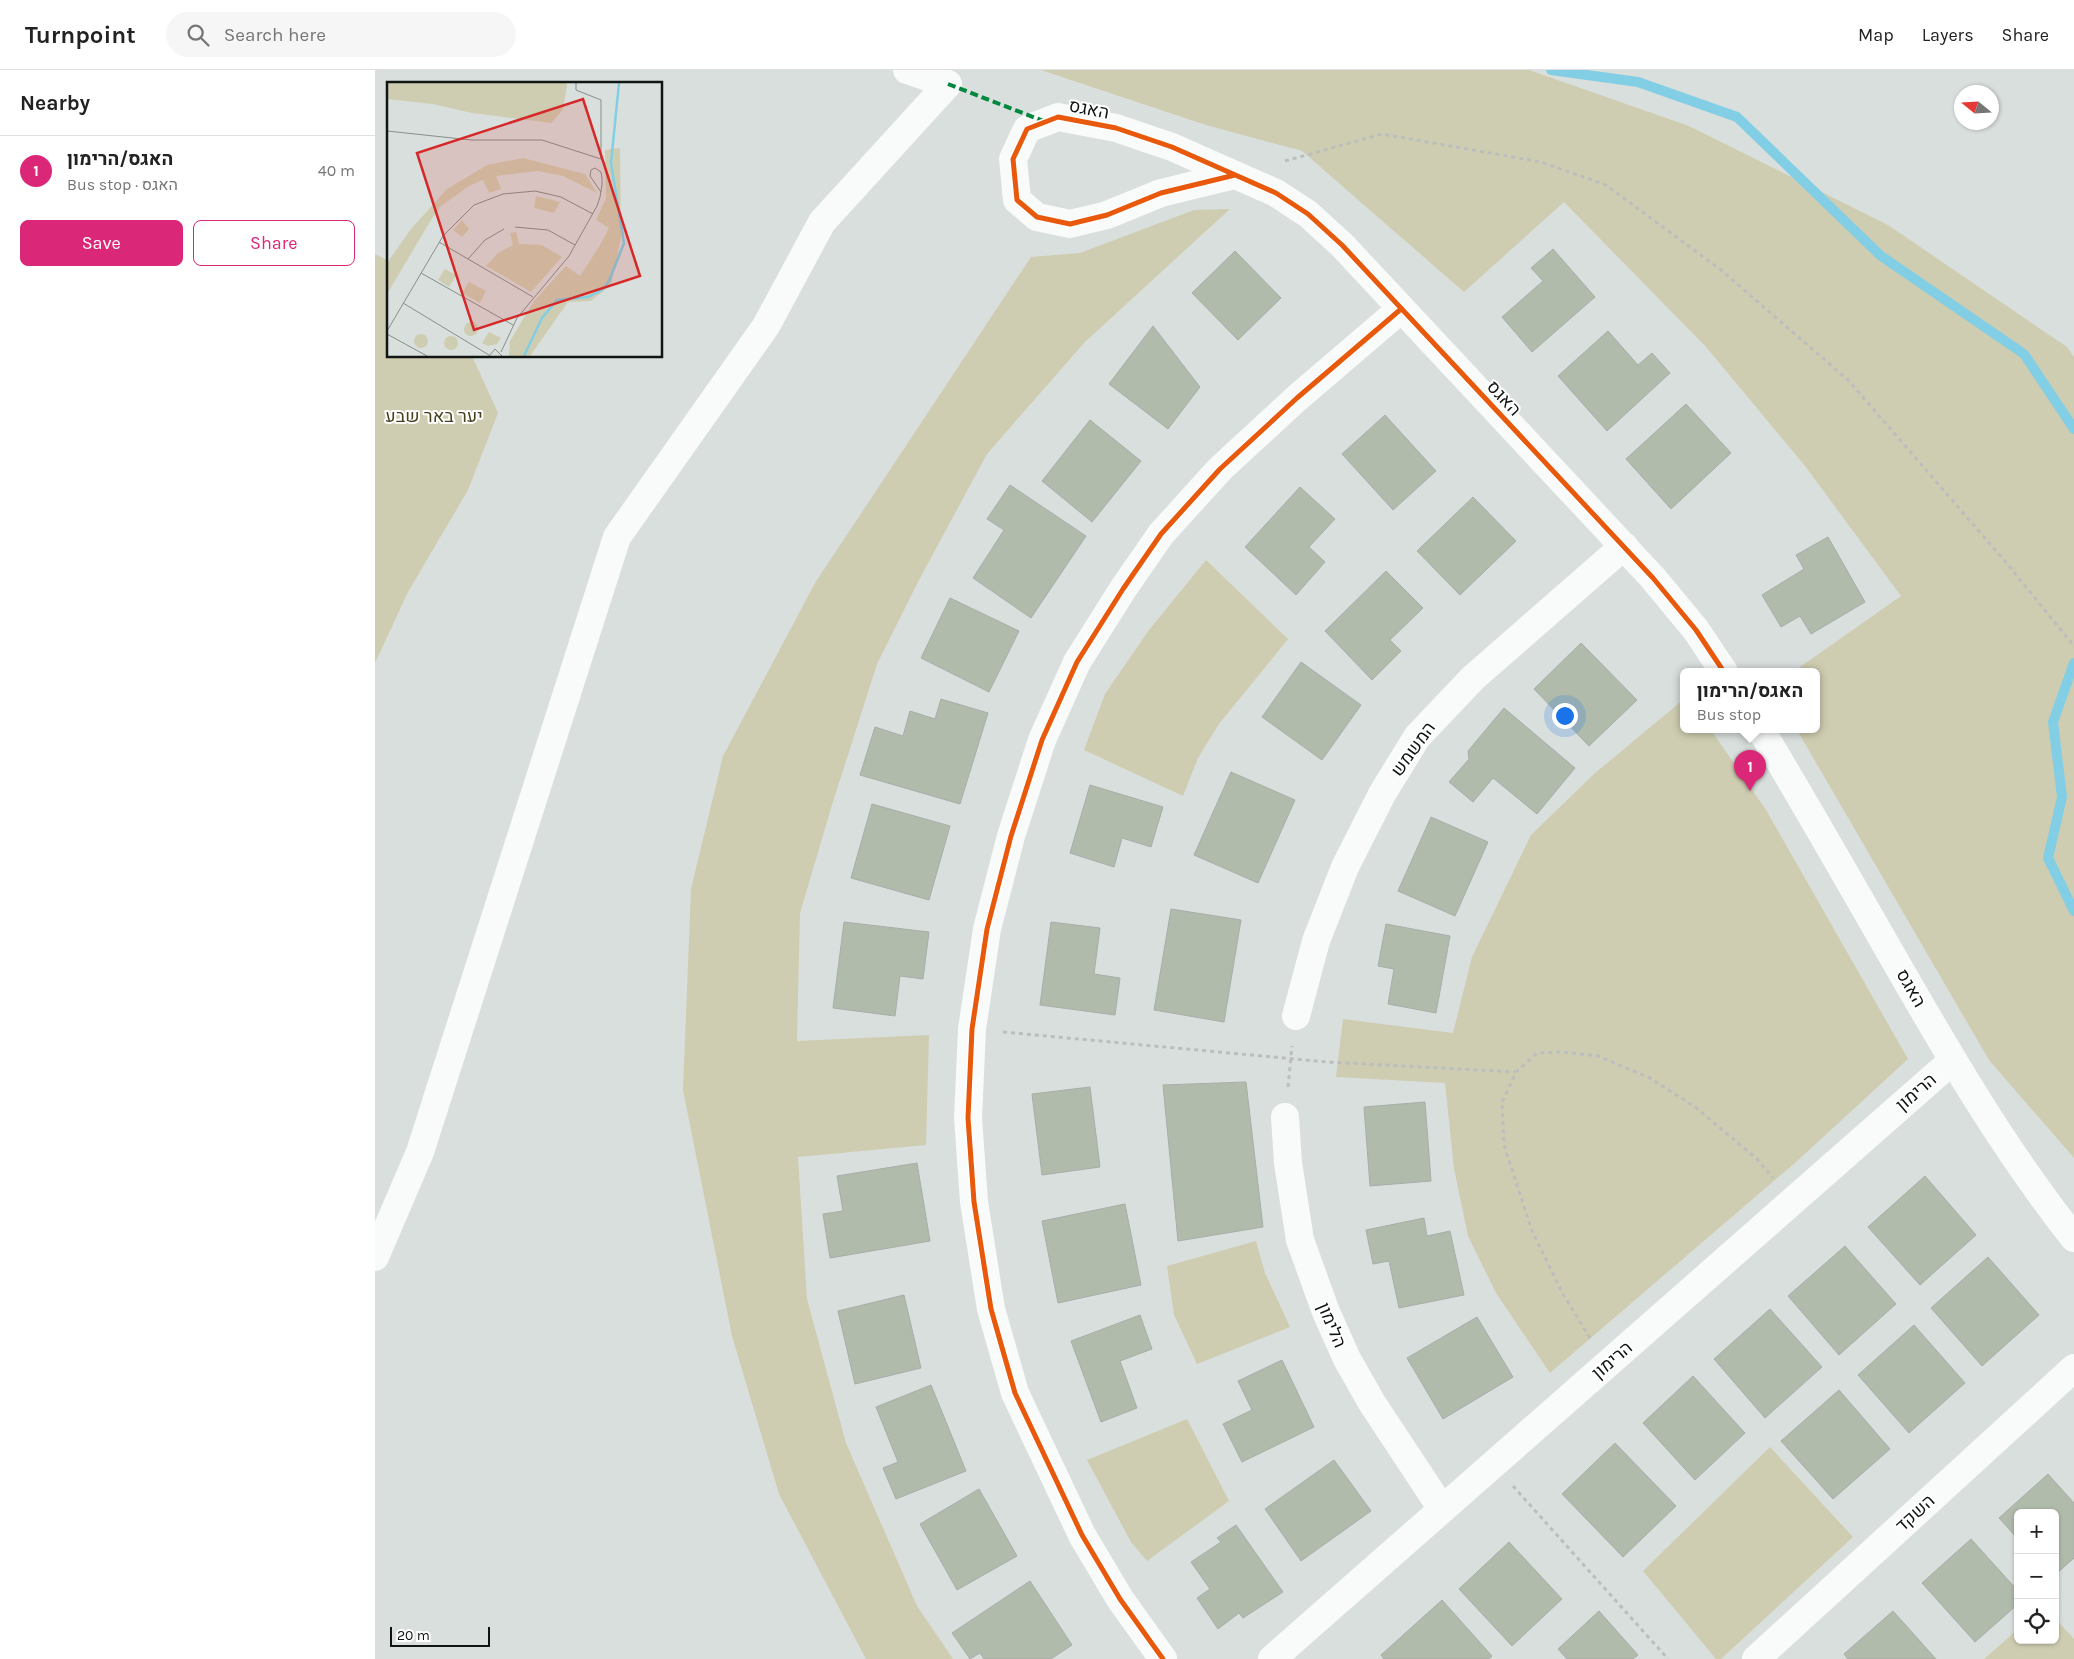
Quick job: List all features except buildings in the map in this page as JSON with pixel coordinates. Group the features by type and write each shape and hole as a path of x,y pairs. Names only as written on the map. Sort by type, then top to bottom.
{"street":[{"path":"375,1257 420,1152 617,536 766,326 822,222 948,84 907,70"},
{"name":"האגס","path":"1235,175 1161,193 1107,216 1070,224 1037,217 1017,200 1013,159 1027,129 1058,117 1116,128 1172,147 1276,192 1308,214 1342,244 1624,546 1695,630 1720,668"},
{"path":"1163,1659 1120,1599 1082,1535 1015,1393 991,1309 974,1202 968,1118 972,1029 987,929 1011,836 1042,740 1077,662 1161,534 1220,469 1297,398 1401,308"},
{"name":"המשמש","path":"1297,1016 1316,942 1345,867 1382,794 1417,737 1473,678 1624,546"},
{"name":"האגס","path":"1763,733 1812,814 1952,1061 2009,1148 2074,1238"},
{"name":"הרימון","path":"1273,1659 1952,1061"},
{"name":"הלימון","path":"1285,1117 1288,1163 1300,1240 1325,1312 1347,1359 1372,1403 1442,1509"},
{"name":"השקד","path":"1756,1659 2074,1368"}],"path":[{"path":"1281,162 1382,134 1541,162 1606,186 1721,270 1848,380 2004,560 2074,646"},
{"path":"1285,1117 1297,1016"},
{"path":"972,1029 1291,1059 1516,1072"},
{"path":"1606,1366 1563,1294 1532,1231 1504,1145 1502,1102 1516,1072 1537,1053 1563,1052 1598,1056 1650,1078 1695,1107 1757,1159 1794,1200"},
{"path":"1494,1464 1668,1659"}],"green space":[{"path":"1041,70 1529,70 1689,126 1888,225 2067,347 2074,357 2074,1158 1989,1060 1799,733 1820,733 1820,668 1799,668 1901,596 1805,466 1707,348 1564,202 1464,292 1302,151 1206,125"},
{"path":"1230,209 1085,342 987,454 919,580 877,664 800,913 797,1041 929,1035 926,1145 798,1157 807,1299 846,1443 917,1606 953,1659 866,1659 779,1494 732,1336 683,1090 691,889 723,756 815,583 1031,257 1080,253 1194,210"},
{"name":"יער באר שבע","path":"375,254 387,260 387,358 473,358 498,413 468,490 408,592 375,663"},
{"path":"1206,560 1288,639 1219,724 1198,758 1183,796 1084,750 1105,694 1149,630"},
{"path":"1680,702 1680,733 1713,733 1766,810 1908,1059 1796,1162 1550,1373 1496,1293 1468,1236 1454,1169 1445,1083 1336,1077 1343,1019 1453,1033 1472,957 1531,835 1594,774"},
{"path":"1256,1241 1265,1273 1290,1327 1197,1364 1174,1315 1167,1266"},
{"path":"1187,1419 1229,1501 1147,1561 1131,1542 1087,1460"},
{"path":"1770,1447 1853,1537 1721,1659 1716,1659 1643,1571"},
{"path":"2059,1622 2074,1639 2074,1659 1984,1659 2014,1633 2014,1644 2059,1644"}],"waterway":[{"path":"1551,70 1638,82 1737,117 1881,256 2024,354 2074,429"},
{"path":"2074,663 2053,722 2062,797 2048,858 2074,911"}],"marked path":[{"path":"948,84 1046,122"}],"cycle path":[{"path":"1235,175 1161,193 1107,215 1070,224 1037,217 1017,200 1013,159 1027,129 1058,117 1116,128 1172,147 1276,193 1308,214 1342,245 1653,578 1696,630 1721,668"},
{"path":"1163,1659 1120,1599 1082,1535 1015,1393 991,1309 974,1202 968,1118 972,1029 987,929 1011,836 1042,740 1077,662 1123,589 1161,534 1220,469 1297,398 1401,309"}],"place":[{"name":"האגס/הרימון","path":"1750,791"}]}
